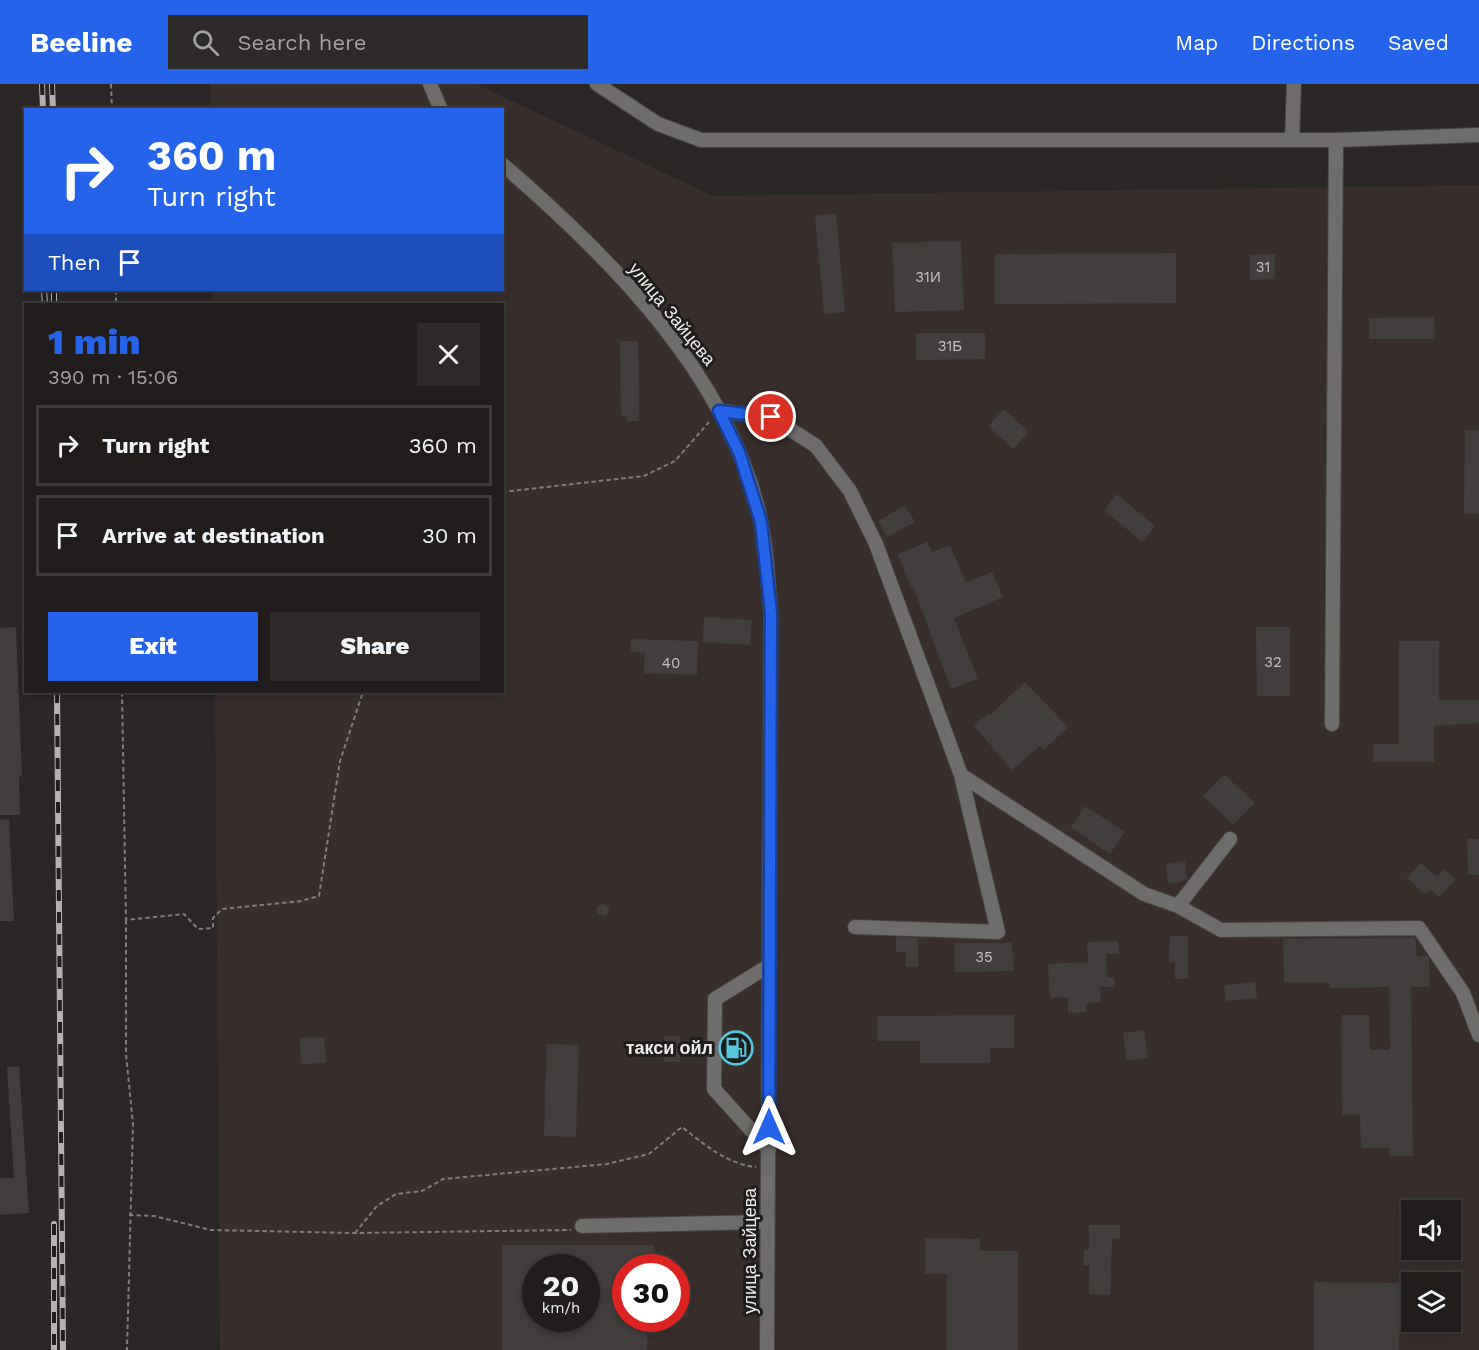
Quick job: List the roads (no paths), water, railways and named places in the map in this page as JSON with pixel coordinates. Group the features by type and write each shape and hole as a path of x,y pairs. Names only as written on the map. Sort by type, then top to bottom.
{"street":[{"path":"430,84 440,108"},
{"path":"597,84 658,124 700,140 1336,140 1479,135"},
{"path":"1292,140 1294,84"},
{"path":"1332,724 1336,140"},
{"name":"улица Зайцева","path":"504,166 571,223 628,286 696,369 739,452 761,522 771,613 767,1350"},
{"path":"719,411 771,417 816,446 850,491 876,544 960,775 998,932 855,927"},
{"path":"960,775 1144,894 1178,906 1221,930 1419,928 1463,993 1479,1035"},
{"path":"1178,906 1230,839"},
{"path":"769,1150 714,1089 714,1078 715,999 770,965"},
{"path":"582,1226 767,1222"}],"railway":[{"path":"42,84 43,108"},
{"path":"52,84 53,108"},
{"path":"44,291 45,303"},
{"path":"54,291 54,303"},
{"path":"57,693 63,1350"},
{"path":"54,1224 54,1350"}],"place":[{"name":"такси ойл","path":"736,1048"}]}
